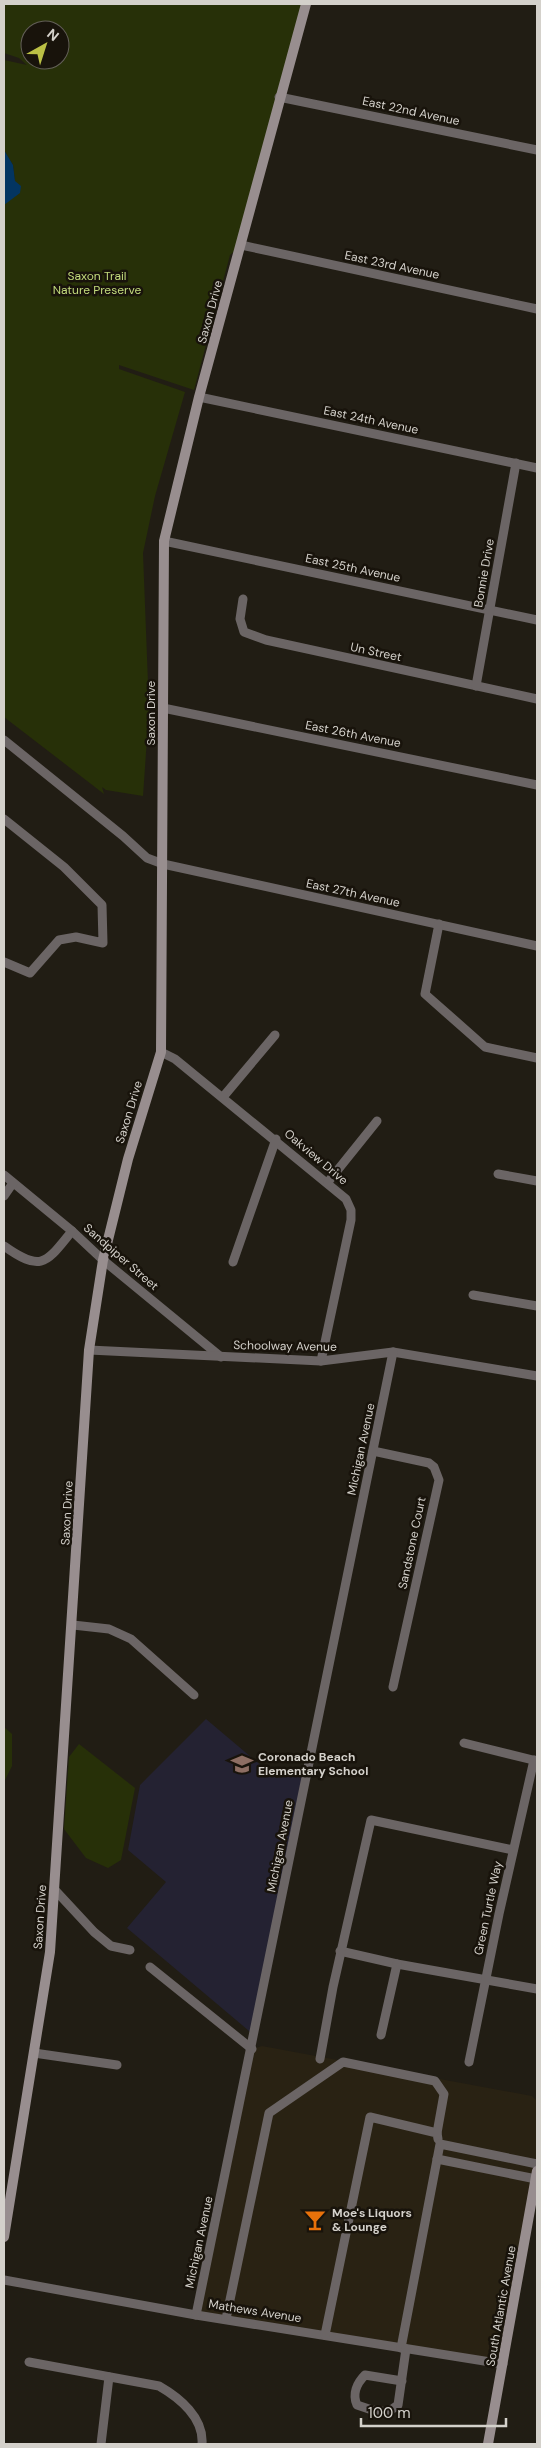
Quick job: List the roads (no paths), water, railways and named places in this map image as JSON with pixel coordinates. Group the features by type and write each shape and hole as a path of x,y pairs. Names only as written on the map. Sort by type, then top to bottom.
{"street":[{"name":"Saxon Drive","path":"4,2237 50,1952 73,1625 89,1350 103,1260 128,1160 160,1052 163,864 164,541 199,397 279,97 306,4"},
{"name":"East 22nd Avenue","path":"279,97 537,150"},
{"name":"East 23rd Avenue","path":"241,245 537,309"},
{"name":"East 24th Avenue","path":"199,397 537,468"},
{"name":"Bonnie Drive","path":"476,686 516,463"},
{"name":"East 25th Avenue","path":"164,541 537,620"},
{"name":"Un Street","path":"243,599 240,619 244,632 266,640 537,699"},
{"name":"East 26th Avenue","path":"163,708 537,785"},
{"name":"East 27th Avenue","path":"4,740 123,836 147,858 163,864 537,946"},
{"path":"4,819 64,867 102,905 103,943 76,937 59,940 30,973 4,962"},
{"path":"439,924 425,994 485,1047 537,1058"},
{"path":"223,1097 275,1034"},
{"name":"Oakview Drive","path":"160,1052 175,1058 276,1139 346,1199 351,1220 321,1361"},
{"path":"328,1182 377,1121"},
{"path":"233,1262 276,1139"},
{"path":"498,1174 537,1181"},
{"name":"Sandpiper Street","path":"4,1175 72,1231 103,1260 222,1357"},
{"path":"4,1196 13,1183"},
{"path":"4,1246 24,1261 40,1262 50,1258 72,1231"},
{"path":"473,1295 537,1306"},
{"name":"Schoolway Avenue","path":"89,1350 321,1361 394,1352 537,1376"},
{"name":"Michigan Avenue","path":"196,2314 394,1352"},
{"name":"Sandstone Court","path":"373,1451 429,1463 434,1467 439,1480 393,1687"},
{"path":"73,1625 109,1629 131,1639 194,1696"},
{"path":"464,1743 536,1760"},
{"name":"Green Turtle Way","path":"469,2062 513,1850 536,1760"},
{"path":"320,2059 340,1951 370,1820 513,1850"},
{"path":"55,1890 94,1932 111,1946 130,1950"},
{"path":"340,1951 397,1964 537,1989"},
{"path":"381,2035 397,1964"},
{"path":"150,1967 252,2049"},
{"path":"34,2053 117,2066"},
{"path":"226,2319 269,2114 344,2062 435,2081 444,2094 437,2133 440,2144 404,2348 402,2381 398,2405 388,2412 358,2405 354,2399 358,2382 365,2375 402,2381"},
{"path":"325,2335 370,2117 437,2133"},
{"path":"440,2144 537,2164"},
{"path":"437,2159 537,2175"},
{"name":"South Atlantic Avenue","path":"488,2444 537,2175"},
{"name":"Mathews Avenue","path":"4,2280 196,2314 503,2364"},
{"path":"29,2362 159,2386 173,2394 188,2408 199,2425 203,2437 202,2444"},
{"path":"101,2444 109,2377"}],"water":[{"path":"4,150 13,165 15,181 21,186 20,193 4,205"}],"place":[{"name":"Coronado Beach Elementary School","path":"242,1764"},
{"name":"Moe's Liquors & Lounge","path":"315,2220"}],"park label":[{"name":"Saxon Trail Nature Preserve","path":"97,283"}]}
